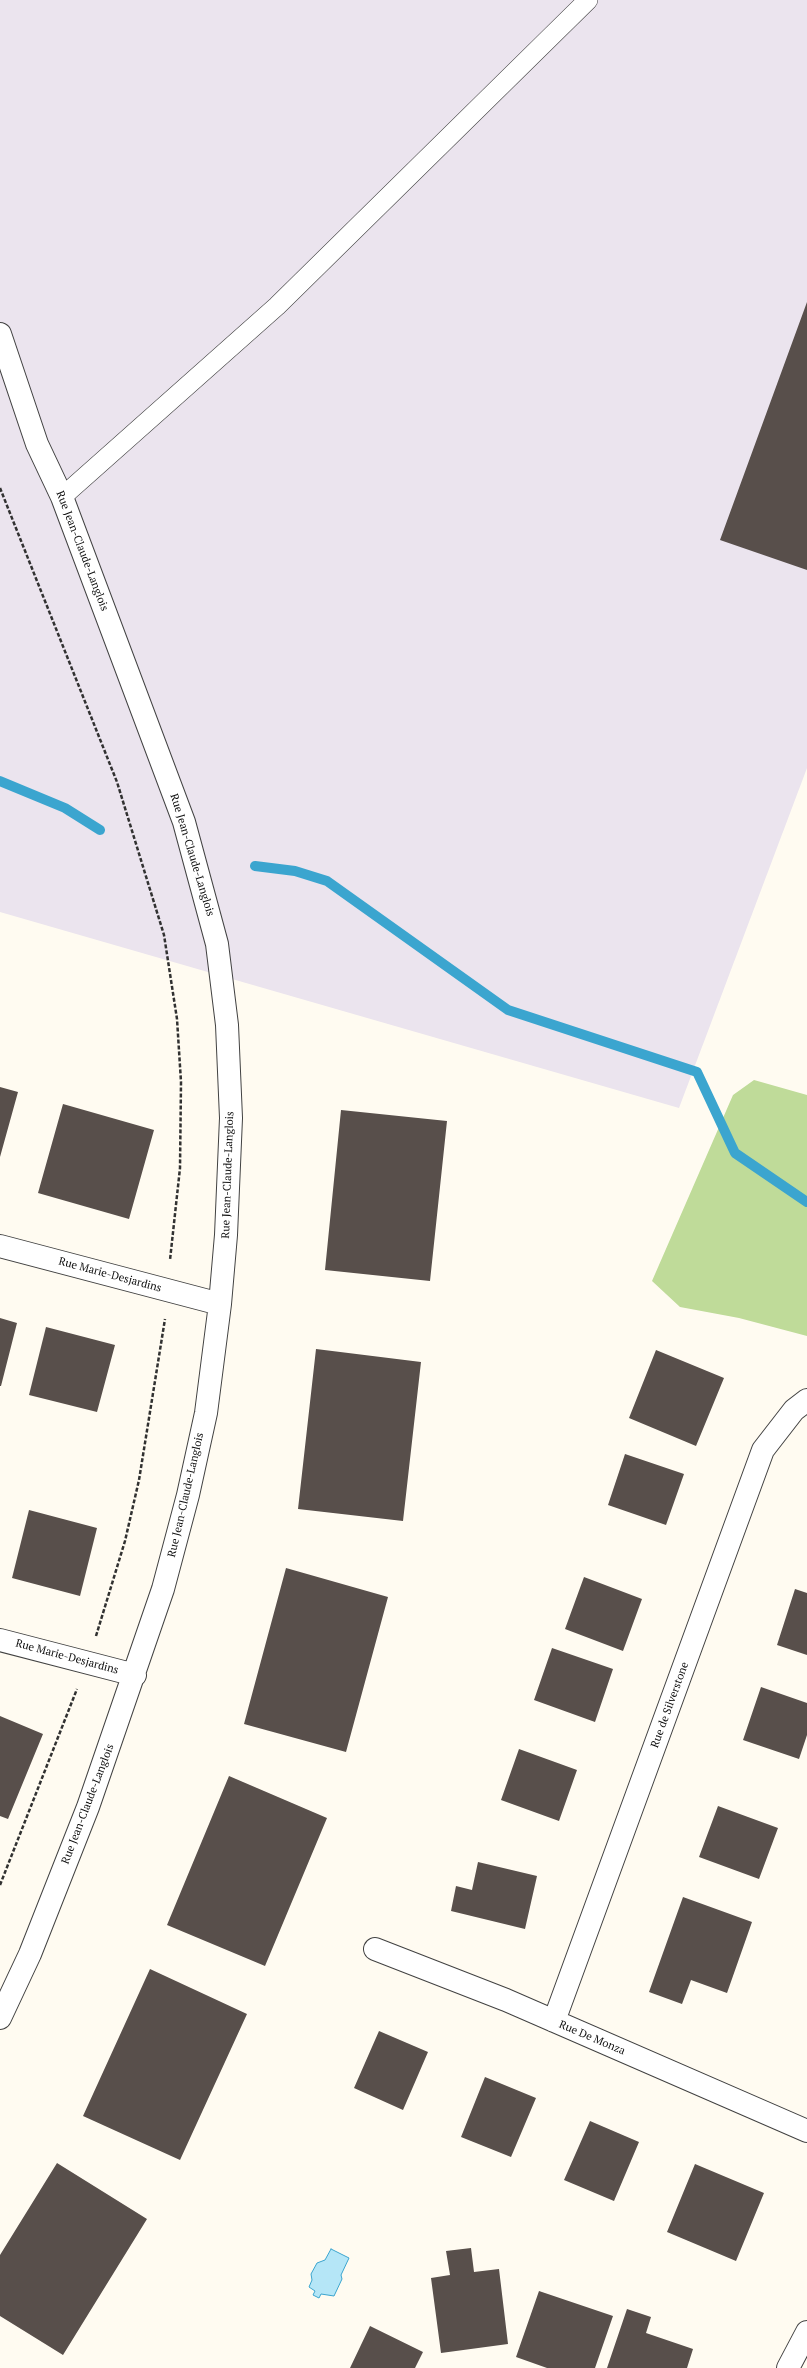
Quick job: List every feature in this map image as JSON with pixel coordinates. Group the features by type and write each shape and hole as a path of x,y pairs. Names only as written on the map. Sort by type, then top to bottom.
{"street":[{"name":"Rue Jean-Claude-Langlois","path":"0,334 37,444 62,497 184,822 217,944 228,1025 231,1118 226,1235 220,1304 206,1412 188,1495 164,1589 135,1675 85,1813 30,1954 0,2018"},
{"name":"Rue Marie-Desjardins","path":"0,1246 220,1304"},
{"name":"Rue de Silverstone","path":"554,2021 764,1450 794,1410 807,1400"},
{"name":"Rue Marie-Desjardins","path":"0,1640 135,1675"},
{"name":"Rue De Monza","path":"375,1948 554,2021 807,2131"},
{"path":"788,2368 807,2332"}],"lane":[{"path":"62,497 277,306 588,0"}],"path":[{"path":"0,488 117,782 164,935 177,1019 181,1082 180,1168 172,1245"},
{"path":"100,1627 125,1541 139,1480 164,1327"},
{"path":"0,1885 70,1709"}],"shaded area":[{"path":"0,0 807,0 807,768 679,1108 0,912"}],"green space":[{"path":"754,1080 807,1095 807,1336 739,1318 680,1307 652,1281 733,1095"}],"water":[{"path":"331,2249 349,2258 334,2296 321,2294 319,2298 313,2295 315,2291 309,2287 312,2280 311,2274 317,2263 325,2260"}],"building":[{"path":"807,302 807,570 720,540"},
{"path":"0,1087 18,1092 0,1157"},
{"path":"63,1104 154,1130 129,1219 38,1193"},
{"path":"341,1110 447,1121 430,1281 325,1270"},
{"path":"0,1318 17,1323 1,1386 0,1386"},
{"path":"46,1327 115,1345 97,1412 29,1395"},
{"path":"316,1349 421,1362 403,1521 298,1509"},
{"path":"656,1350 724,1378 696,1446 629,1418"},
{"path":"625,1454 684,1474 666,1525 608,1505"},
{"path":"29,1510 97,1528 80,1596 12,1578"},
{"path":"286,1568 388,1597 346,1752 244,1724"},
{"path":"584,1577 642,1599 623,1651 565,1629"},
{"path":"795,1589 807,1593 807,1655 777,1645"},
{"path":"552,1648 613,1669 595,1722 534,1700"},
{"path":"761,1687 807,1703 807,1735 799,1759 743,1740"},
{"path":"0,1716 43,1734 8,1819 0,1816"},
{"path":"519,1749 577,1770 559,1821 501,1800"},
{"path":"229,1776 327,1818 265,1966 167,1925"},
{"path":"718,1806 778,1828 759,1879 699,1857"},
{"path":"478,1862 537,1876 525,1929 451,1911 456,1886 472,1890"},
{"path":"683,1897 752,1922 727,1993 691,1980 682,2004 649,1992"},
{"path":"150,1969 247,2014 180,2160 83,2116"},
{"path":"379,2031 428,2052 403,2110 354,2088"},
{"path":"485,2077 536,2098 511,2157 461,2137"},
{"path":"590,2121 639,2142 614,2201 564,2180"},
{"path":"57,2163 147,2219 63,2355 0,2316 0,2255"},
{"path":"695,2164 764,2193 736,2261 667,2232"},
{"path":"471,2248 474,2272 499,2269 508,2344 441,2353 431,2278 450,2275 446,2251"},
{"path":"539,2291 613,2316 595,2368 547,2368 516,2357"},
{"path":"627,2309 651,2317 646,2333 693,2349 687,2368 607,2368"},
{"path":"370,2326 423,2352 415,2368 350,2368"}],"waterway":[{"path":"0,781 65,808 100,830"},
{"path":"255,866 295,871 327,881 508,1010 697,1072 735,1153 807,1202"}]}
